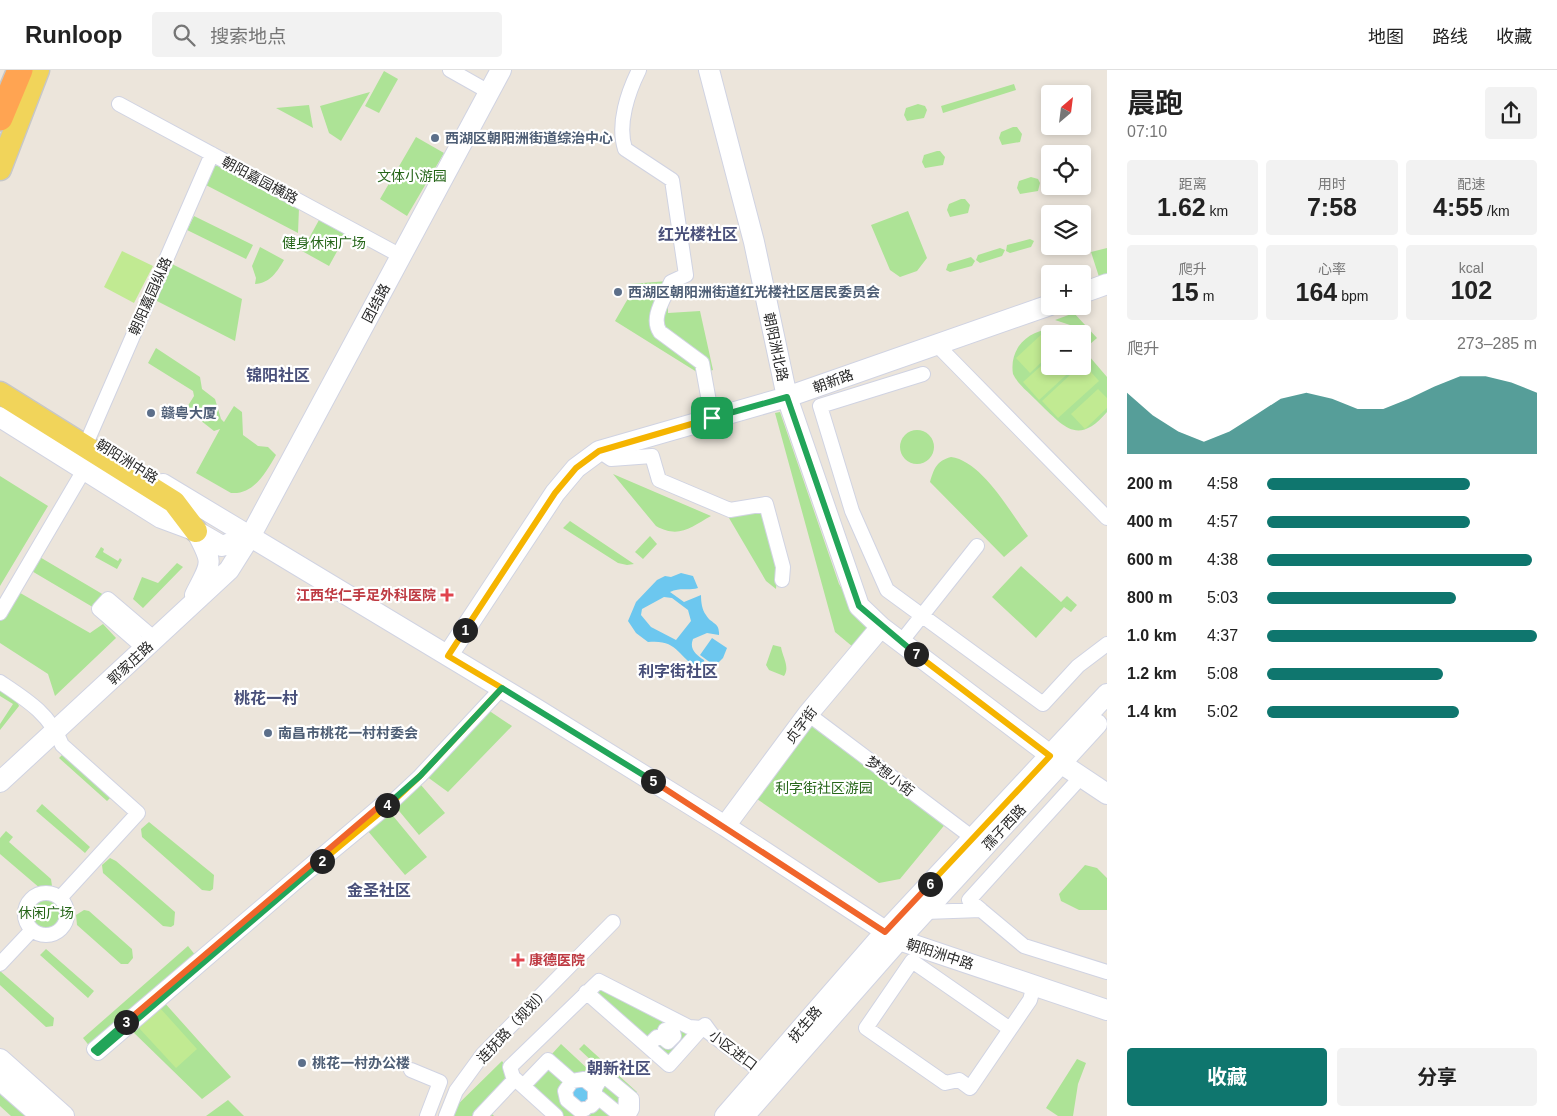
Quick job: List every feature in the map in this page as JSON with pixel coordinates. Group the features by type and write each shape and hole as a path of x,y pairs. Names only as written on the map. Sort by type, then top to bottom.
{"highway":[{"path":"0,118 21,70"}],"main road":[{"path":"0,139 21,70"},
{"path":"0,169 38,70"},
{"name":"朝阳洲北路","path":"709,70 754,242 787,397 859,606 881,627 1056,760 1107,794"},
{"name":"团结路","path":"251,536 495,83"},
{"path":"1091,290 1107,284"},
{"name":"朝新路","path":"448,656 555,493 576,468 599,451 787,397 1041,308"},
{"path":"1,385 174,502 196,531 209,556 210,565 189,607"},
{"name":"朝阳洲中路","path":"1,385 502,688 725,826 892,936 1107,1010"},
{"path":"0,417 161,518 196,531 222,546 251,536"},
{"name":"郭家庄路","path":"0,782 229,570 251,536"},
{"name":"贞字街","path":"725,826 808,714 881,627"},
{"name":"孺子西路","path":"892,936 925,912 1056,760 1107,694"},
{"name":"孺子西路","path":"892,936 973,838 1107,713"},
{"name":"抚生路","path":"725,1116 892,936"},
{"name":"抚生路","path":"744,1116 892,936"},
{"path":"0,1060 64,1116"},
{"path":"0,1080 41,1116"}],"street":[{"path":"450,70 495,83"},
{"path":"466,70 495,83"},
{"path":"638,70 629,94 622,140 625,149 672,180 686,276 671,282 656,316 655,325 660,332 702,363 712,418"},
{"name":"朝阳嘉园横路","path":"119,104 402,256"},
{"name":"朝阳嘉园纵路","path":"88,437 212,154"},
{"path":"936,344 1107,518"},
{"path":"923,374 820,406 852,511 886,590 1043,704 1078,666 1107,644"},
{"path":"599,451 611,459 652,456 660,480 730,510 766,504 783,567 782,580"},
{"path":"0,613 84,470"},
{"path":"901,642 977,546"},
{"path":"0,682 36,706 56,731 62,745 138,813 60,898"},
{"path":"388,806 384,802 94,1050 98,1053 301,878 388,806 420,776 502,688"},
{"name":"梦想小街","path":"808,714 973,838"},
{"path":"1081,777 969,900 1024,946 1107,972"},
{"path":"43,892 60,898 68,913 64,926 52,934 38,934 32,930 25,918 27,904 31,898 43,892"},
{"path":"925,912 981,910"},
{"name":"连抚路（规划）","path":"446,1116 456,1091 483,1054 613,922"},
{"path":"0,964 32,930"},
{"path":"1010,1029 912,961 866,1028 945,1083 959,1080 970,1088 1030,1000 1034,985"},
{"name":"小区进口","path":"586,992 599,981 696,1028 763,1073"},
{"path":"556,1116 519,1083 510,1067 586,992 669,1065 696,1028"},
{"path":"662,1038 692,1032 696,1028"},
{"path":"480,1116 548,1060 572,1081"},
{"path":"411,1070 440,1082 427,1116"},
{"path":"590,1104 603,1075 632,1099 632,1109 627,1116"},
{"path":"590,1104 584,1079 572,1081 565,1091 567,1100 579,1110 590,1104 598,1098 621,1116"}],"green space":[{"path":"384,71 398,79 379,113 365,106"},
{"path":"1014,84 1016,90 943,113 941,106"},
{"path":"370,92 341,141 329,133 320,106"},
{"path":"918,104 925,106 927,110 924,118 907,121 904,115 906,108"},
{"path":"309,105 313,128 276,108"},
{"path":"1017,127 1022,134 1020,142 1002,145 999,138 1001,132"},
{"name":"文体小游园","path":"416,137 444,153 407,216 380,199"},
{"path":"940,151 945,157 943,165 925,168 922,162 924,155"},
{"path":"214,163 299,208 298,233 204,184"},
{"path":"1031,177 1038,179 1040,183 1038,191 1020,194 1017,188 1019,181"},
{"path":"965,199 970,205 968,213 950,217 947,210 949,204"},
{"path":"908,211 927,258 917,271 900,277 890,270 871,225"},
{"path":"194,216 253,245 246,259 187,230"},
{"name":"健身休闲广场","path":"319,220 346,235 329,266 302,251"},
{"path":"1030,239 1034,241 1031,247 1010,253 1006,251 1007,245"},
{"path":"260,247 284,260 276,273 269,279 255,284 256,278 252,266"},
{"path":"1000,248 1005,250 1002,256 980,263 976,260 978,255"},
{"path":"1107,248 1107,278 1100,280 1091,252"},
{"path":"122,251 153,266 134,303 104,287"},
{"path":"971,257 975,261 972,266 950,272 946,270 948,264"},
{"path":"172,264 242,299 235,341 155,300"},
{"path":"668,281 668,313 700,311 713,370 700,374 615,321 630,295 629,284"},
{"path":"1069,315 1076,315 1085,325 1070,325 1055,320"},
{"path":"1041,330 1041,375 1091,375 1091,358 1107,377 1107,412 1088,428 1079,430 1064,425 1018,382 1013,374 1012,365 1017,349 1034,333"},
{"path":"1091,331 1097,338 1091,343"},
{"path":"1041,335 1041,363 1030,373 1016,358"},
{"path":"156,348 200,377 202,389 215,399 221,419 224,422 234,406 242,412 243,435 258,446 268,447 276,455 253,486 239,493 231,493 196,473 220,429 214,431 186,409 194,396 193,391 148,363"},
{"path":"1041,366 1041,375 1066,375 1039,400 1023,382"},
{"path":"1091,372 1099,381 1058,418 1042,401 1070,375 1091,375"},
{"path":"1098,389 1107,398 1107,408 1085,429 1071,414"},
{"path":"780,412 839,584 869,631 853,647 835,632 775,413"},
{"path":"917,430 929,435 934,447 929,459 917,464 905,459 900,447 905,435"},
{"path":"951,457 974,468 984,477 1028,536 1004,557 930,482 936,466"},
{"path":"613,474 711,516 685,530 664,530 656,526"},
{"path":"0,476 48,506 0,586"},
{"path":"762,511 778,565 776,589 766,581 729,518"},
{"path":"570,521 634,564 618,563 563,528"},
{"path":"650,536 657,544 643,559 635,552"},
{"path":"101,547 104,549 103,552 118,561 120,558 122,560 117,569 95,557"},
{"path":"38,556 104,595 96,609 30,570"},
{"path":"177,563 183,567 143,608 133,599 142,577 158,583"},
{"path":"1021,566 1061,602 1067,596 1077,605 1071,612 1064,607 1036,638 992,597"},
{"path":"15,590 90,633 103,624 116,638 55,696 48,674 0,643 0,616"},
{"path":"773,645 781,647 786,666 784,676 769,670 766,665"},
{"path":"0,690 17,701 19,706 0,730 0,724 13,704 0,696"},
{"path":"488,710 512,726 448,792 426,776"},
{"name":"利字街社区游园","path":"811,721 947,822 900,879 879,883 757,799"},
{"path":"65,752 113,795 107,801 59,758"},
{"path":"421,785 445,813 419,835 395,806"},
{"path":"42,804 90,847 85,853 36,811"},
{"path":"389,811 427,857 405,875 367,830"},
{"path":"149,822 214,875 213,889 210,891 202,890 142,837 141,829"},
{"path":"6,831 13,837 9,842 51,879 52,886 45,890 41,889 0,854 0,838"},
{"path":"110,858 116,861 175,912 174,925 171,927 163,926 103,873 102,865"},
{"path":"1085,865 1097,868 1107,878 1107,910 1079,910 1061,901 1059,894"},
{"name":"休闲广场","path":"46,896 53,897 58,901 62,906 62,920 58,925 53,929 46,930 39,929 34,925 30,920 29,913 30,906 34,901 39,897"},
{"path":"84,910 89,911 132,949 133,958 128,964 121,964 77,925 76,915"},
{"path":"188,946 196,956 91,1048 83,1038"},
{"path":"46,949 94,991 88,998 40,955"},
{"path":"0,971 54,1018 53,1026 46,1027 0,985"},
{"path":"599,981 692,1032 673,1061 589,989"},
{"path":"163,1001 231,1077 202,1099 130,1029"},
{"path":"160,1008 197,1049 176,1068 139,1028"},
{"path":"561,1044 589,1070 595,1064 579,1049 584,1044 637,1092 622,1116 556,1116 515,1086 490,1112 494,1116 446,1116 502,1061 513,1077 523,1086"},
{"path":"1077,1059 1086,1063 1078,1084 1073,1116 1058,1116 1046,1108"},
{"path":"0,1085 34,1116 11,1116 0,1106"},
{"path":"228,1100 244,1116 206,1116"}],"water":[{"path":"681,573 693,576 698,588 670,592 684,602 701,595 705,613 717,625 719,635 707,633 693,639 693,649 704,660 705,667 699,669 666,643 648,642 636,633 628,621 636,602 657,580 665,576 671,577","holes":["664,597 672,598 688,610 691,621 676,640 651,627 641,615 642,609"]},
{"path":"712,638 727,648 723,658 715,666 700,655"},
{"path":"582,1083 592,1090 587,1104 580,1106 570,1092"}],"place":[{"name":"西湖区朝阳洲街道综治中心","path":"435,138"},
{"name":"西湖区朝阳洲街道红光楼社区居民委员会","path":"618,292"},
{"name":"赣粤大厦","path":"151,413"},
{"name":"江西华仁手足外科医院","path":"447,595"},
{"name":"南昌市桃花一村村委会","path":"268,733"},
{"name":"康德医院","path":"518,960"},
{"name":"桃花一村办公楼","path":"302,1063"}],"district":[{"name":"红光楼社区","path":"698,234"},
{"name":"锦阳社区","path":"278,375"},
{"name":"利字街社区","path":"678,671"},
{"name":"桃花一村","path":"266,698"},
{"name":"金圣社区","path":"379,890"},
{"name":"朝新社区","path":"619,1068"}],"route":[{"path":"712,418 599,451 576,468 555,493 448,656 502,688 420,776 388,806 301,878 98,1053 94,1050 384,802 388,806 420,776 461,732 502,688 725,826 885,932 1050,756 881,627 859,606 787,397 712,418"}]}
